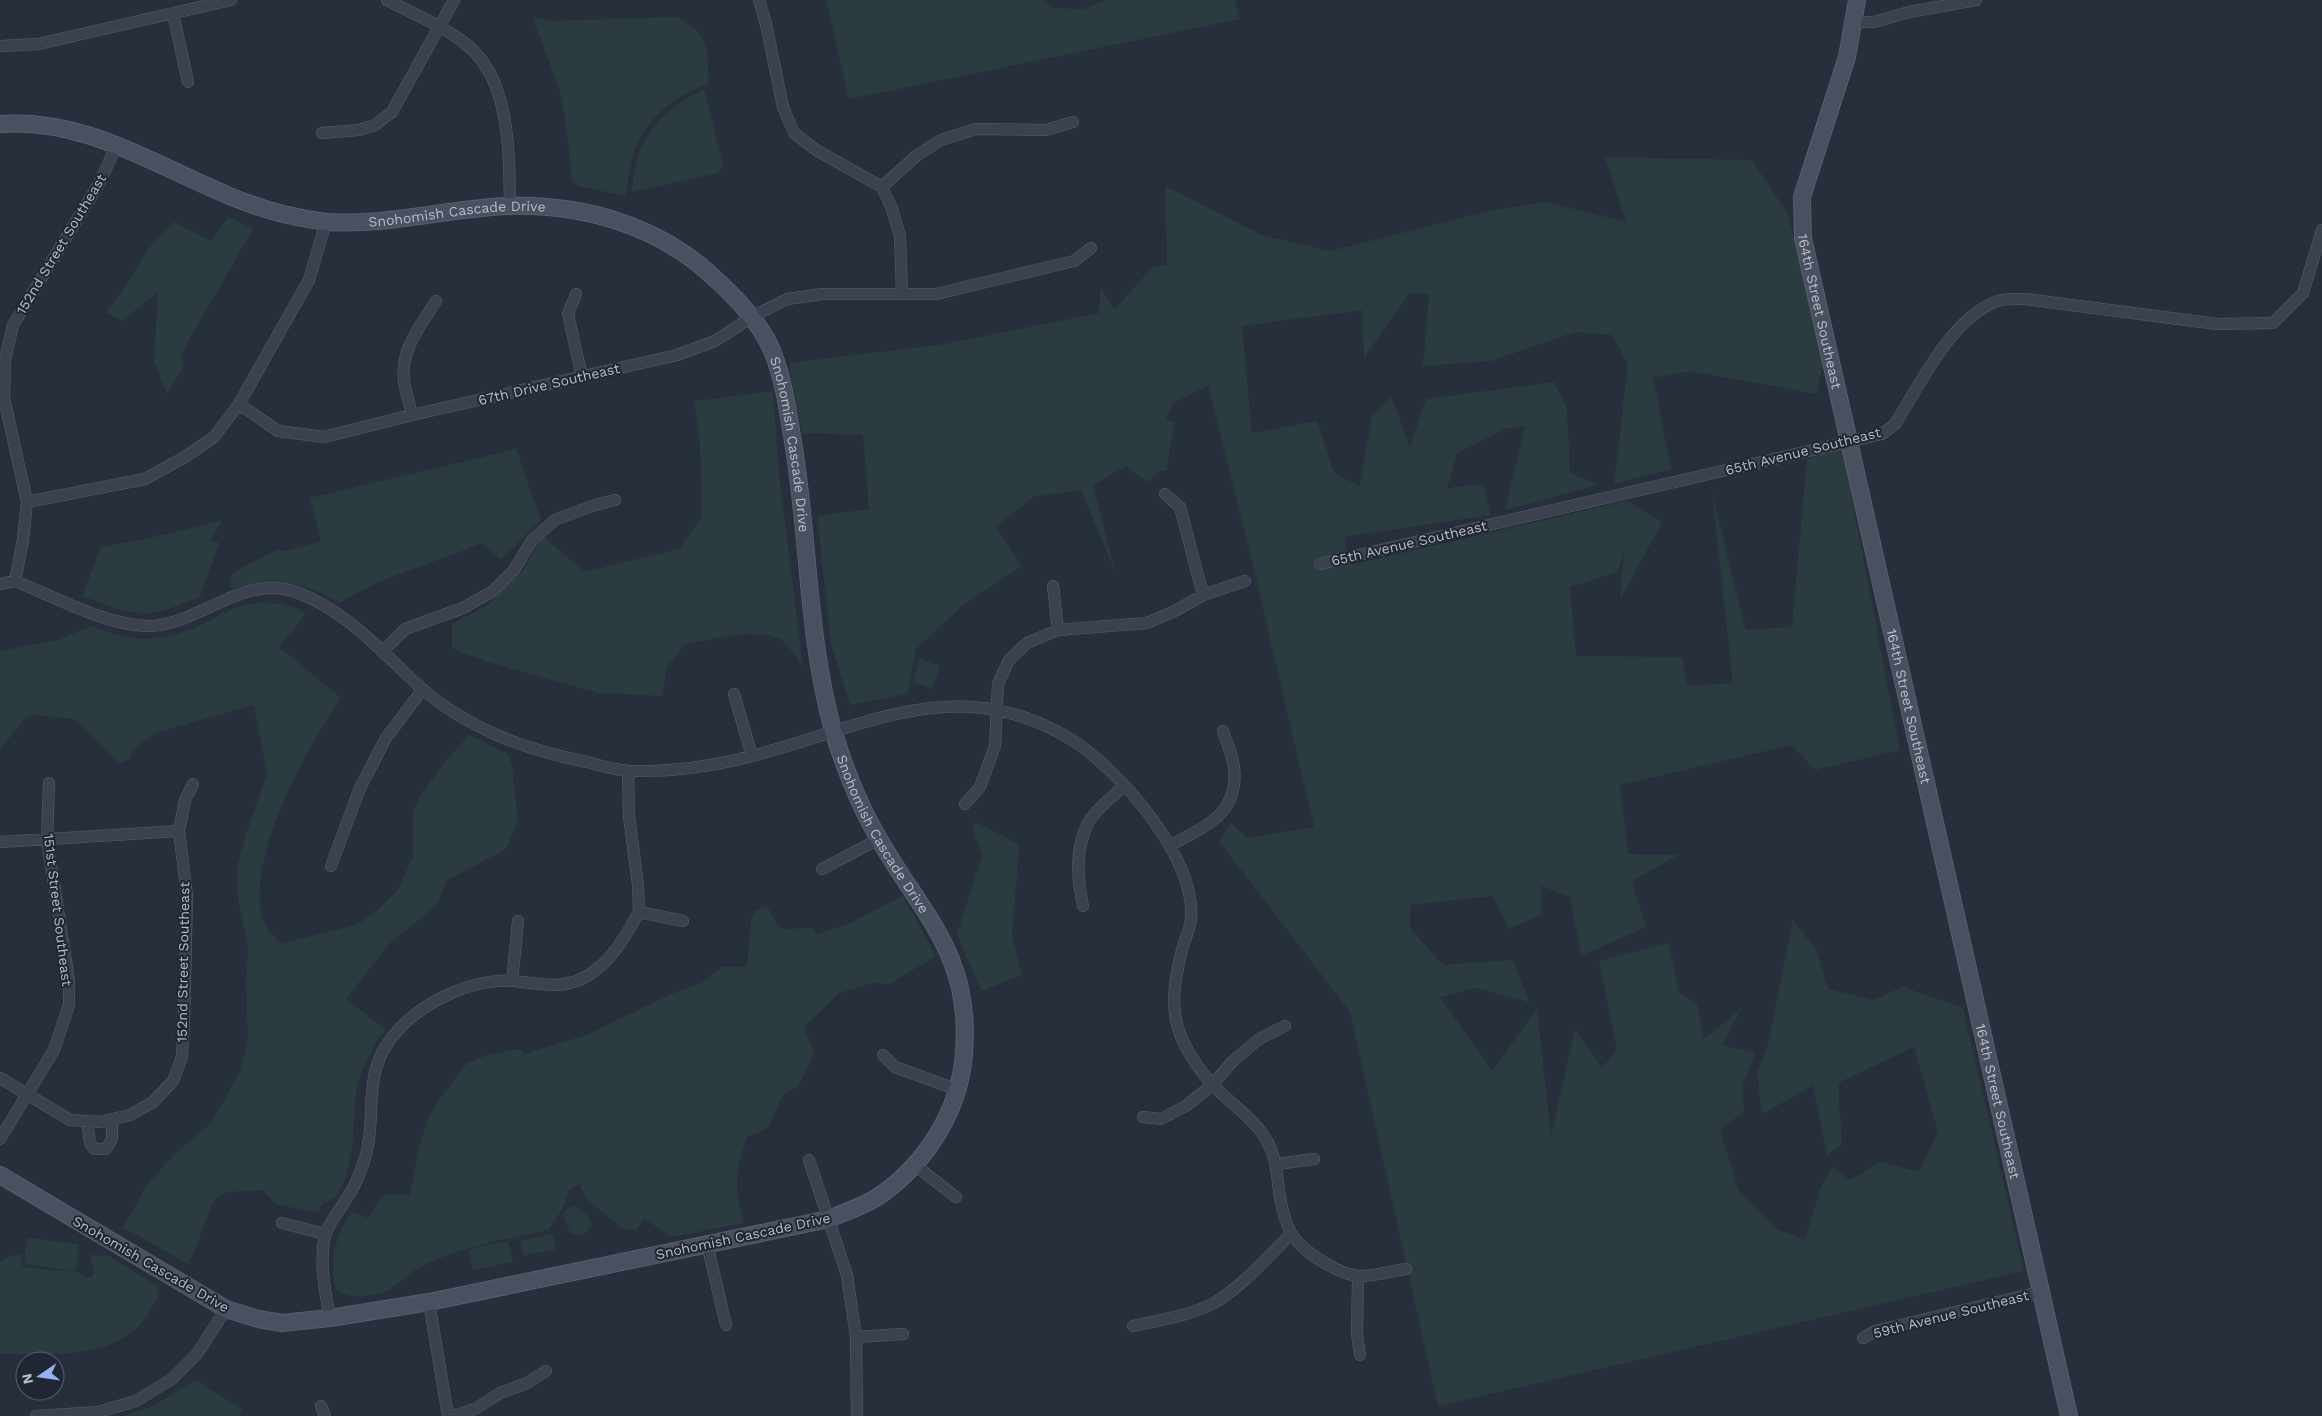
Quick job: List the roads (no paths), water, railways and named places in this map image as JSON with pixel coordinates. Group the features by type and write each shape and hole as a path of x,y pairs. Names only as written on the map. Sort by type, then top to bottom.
{"street":[{"path":"0,46 38,44 231,0"},
{"path":"387,0 468,45 488,67 499,92 509,163 510,206"},
{"path":"322,132 359,130 375,125 392,112 437,27 454,0"},
{"path":"760,0 782,107 794,133 816,150 882,187 900,236 902,294"},
{"name":"164th Street Southeast","path":"1857,0 1847,57 1802,197 1803,238 1847,441 1948,874 2069,1416"},
{"path":"1854,22 1874,22 1910,12 1976,0"},
{"path":"173,13 188,82"},
{"name":"Snohomish Cascade Drive","path":"0,124 18,122 59,127 117,144 203,184 259,207 326,222 364,222 510,206 572,210 627,223 674,245 711,274 752,317 772,350 785,397 800,486 815,644 822,687 833,730 850,779 879,839 947,946 956,970 966,1016 964,1056 958,1090 936,1139 916,1166 877,1198 829,1219 429,1302 330,1318 282,1323 258,1319 226,1309 0,1175"},
{"path":"882,187 916,156 941,140 976,130 1046,130 1073,122"},
{"name":"152nd Street Southeast","path":"15,581 23,540 27,502 2,399 5,360 13,325 100,182 117,144"},
{"path":"27,502 145,479 185,457 214,437 238,404 309,280 326,222"},
{"name":"65th Avenue Southeast","path":"1320,564 1882,434 1895,424 1948,340 1969,316 1996,301 2025,298 2217,324 2273,323 2303,293 2322,230"},
{"name":"67th Drive Southeast","path":"238,404 278,431 324,437 412,414 677,355 715,341 752,317 787,300 805,295 936,294 1074,261 1092,248"},
{"path":"576,294 568,314 582,377"},
{"path":"412,414 404,379 404,361 408,346 436,301"},
{"path":"1165,494 1180,507 1203,595"},
{"path":"384,650 405,629 463,608 493,591 514,570 532,540 555,520 592,506 615,500"},
{"path":"0,584 15,581 111,621 150,627 180,620 215,602 262,588 290,590 322,602 384,650 423,689 484,731 547,754 628,771 693,769 752,756 833,730 919,708 955,706 996,710 1035,721 1068,738 1095,756 1147,812 1171,845 1187,887 1191,918 1173,992 1178,1029 1193,1059 1212,1084 1251,1119 1266,1138 1278,1164 1280,1196 1291,1234 1314,1256 1334,1269 1358,1276 1406,1269"},
{"path":"965,804 980,786 996,746 998,684 1009,660 1027,643 1058,630 1147,624 1203,595 1246,581"},
{"path":"1053,586 1058,630"},
{"path":"331,866 360,788 386,738 423,689"},
{"path":"734,694 752,756"},
{"path":"1171,845 1210,823 1224,812 1234,794 1234,767 1223,731"},
{"path":"330,1318 323,1284 325,1234 353,1188 366,1154 373,1078 382,1054 398,1032 422,1008 458,990 480,984 512,981 538,986 560,985 586,977 605,963 622,941 639,912 638,885 629,816 628,771"},
{"name":"151st Street Southeast","path":"0,1139 54,1050 69,1005 69,980 47,840 49,783"},
{"name":"152nd Street Southeast","path":"112,1119 130,1115 153,1102 173,1081 182,1057 185,1010 187,896 178,831 184,800 193,784"},
{"path":"1083,906 1078,882 1079,848 1089,821 1123,786"},
{"path":"0,842 178,831"},
{"path":"822,869 879,839"},
{"path":"639,912 683,921"},
{"path":"512,981 518,921"},
{"path":"1143,1117 1161,1119 1186,1106 1212,1084 1233,1061 1259,1040 1285,1026"},
{"path":"883,1054 895,1068 958,1090"},
{"path":"0,1078 70,1120 87,1121 100,1122 112,1119 112,1139 106,1149 94,1149 90,1143 87,1121"},
{"path":"1278,1164 1314,1159"},
{"path":"809,1160 847,1275 856,1337 857,1416"},
{"path":"916,1166 956,1197"},
{"path":"282,1223 325,1234"},
{"path":"1133,1326 1185,1315 1214,1302 1234,1288 1291,1234"},
{"path":"707,1244 726,1325"},
{"path":"1358,1276 1357,1334 1360,1355"},
{"name":"59th Avenue Southeast","path":"1863,1338 1875,1331 2040,1292"},
{"path":"429,1302 448,1416"},
{"path":"36,1416 98,1412 136,1401 172,1379 197,1354 226,1309"},
{"path":"856,1337 903,1334"},
{"path":"454,1416 475,1409 500,1392 527,1382 546,1371"}]}
